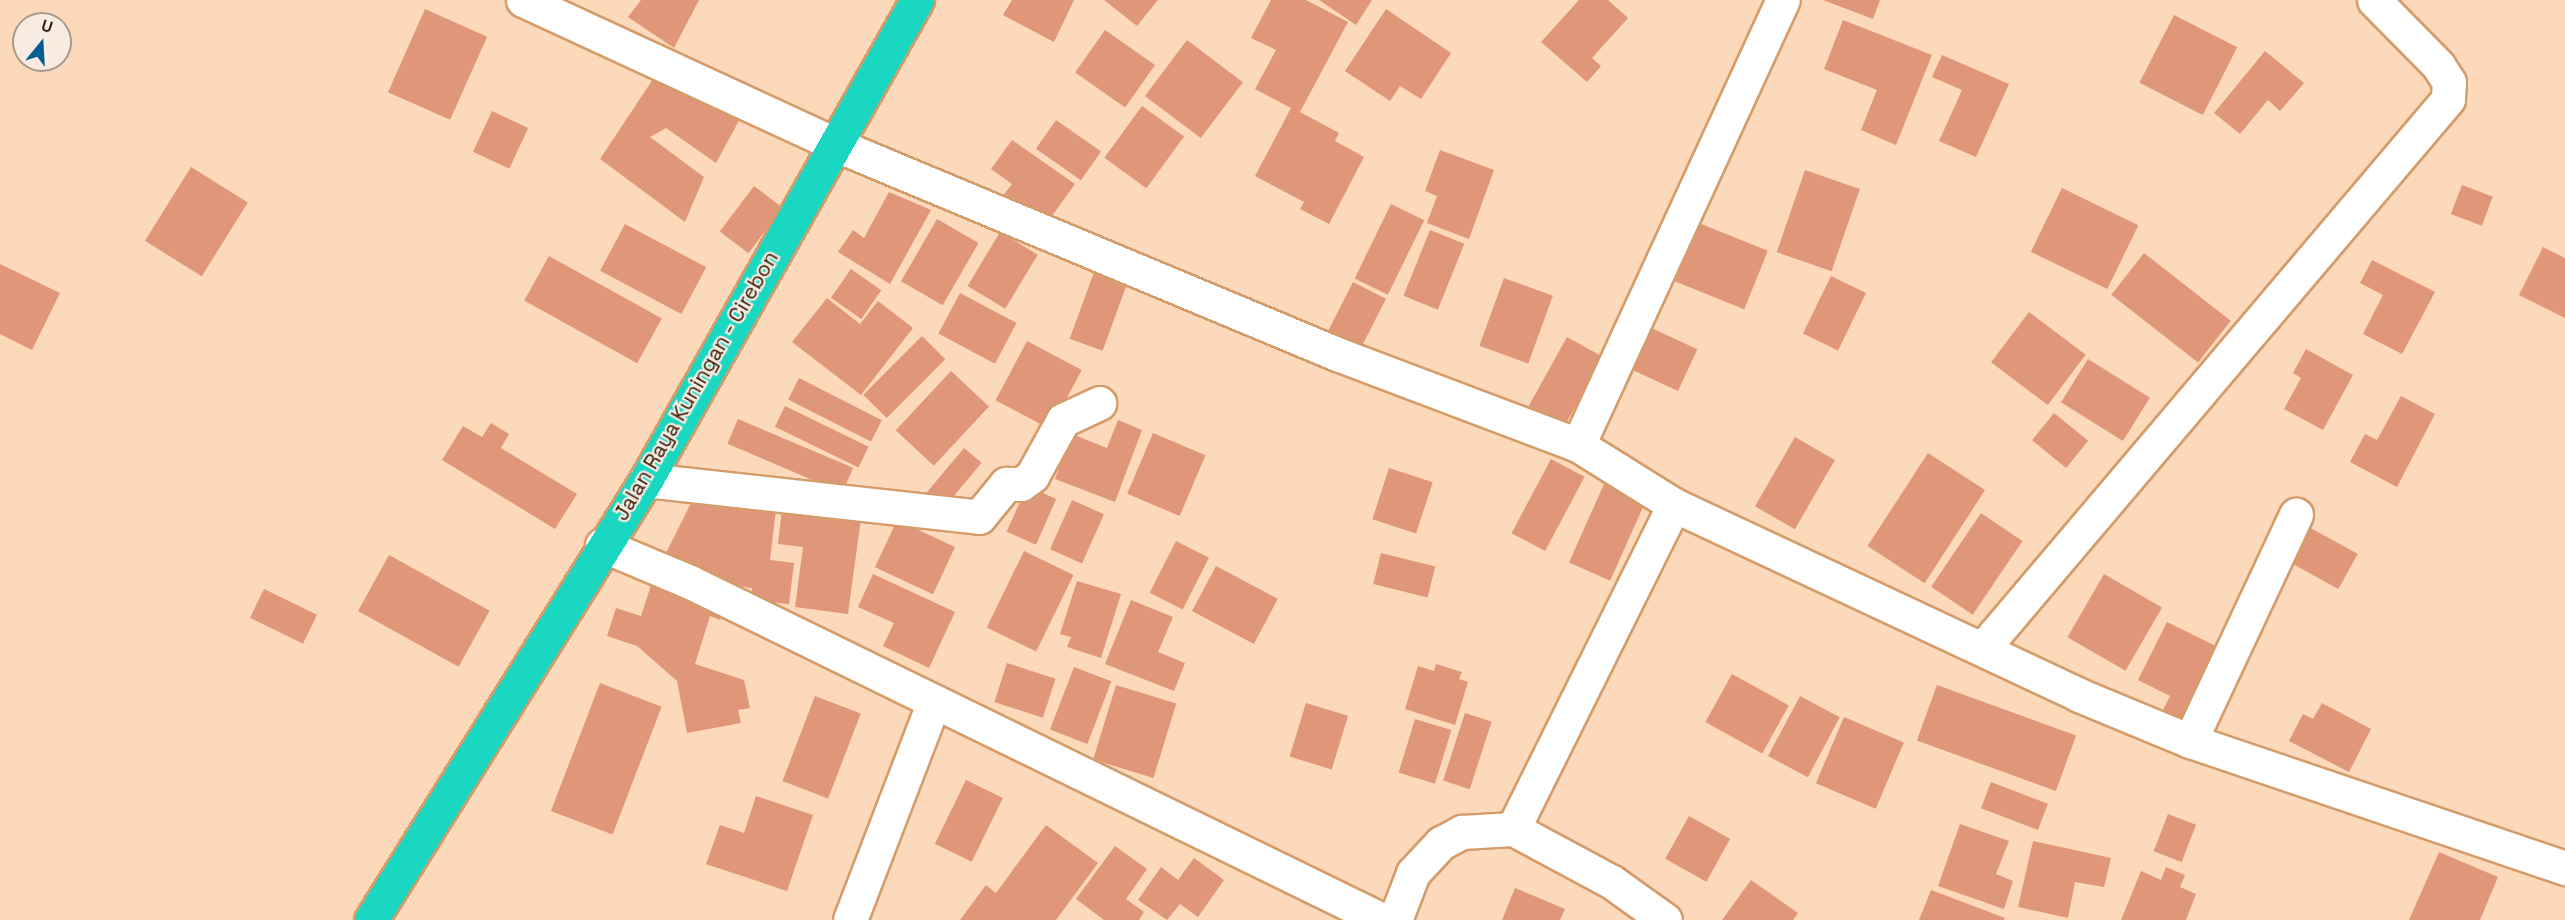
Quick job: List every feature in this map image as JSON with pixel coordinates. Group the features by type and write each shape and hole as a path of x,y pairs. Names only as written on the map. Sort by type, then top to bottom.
{"highway":[{"name":"Jalan Raya Kuningan - Cirebon","path":"370,920 651,469 917,0"}],"street":[{"path":"523,0 834,144 1337,354 1578,445 1674,505 1984,647 2079,695 2190,741 2565,868"},
{"path":"1984,647 2448,99 2449,82 2438,65 2374,0"},
{"path":"1578,445 1780,2"},
{"path":"651,469 980,517 1006,484 1021,484 1032,476 1063,420 1099,403"},
{"path":"1512,829 1674,505"},
{"path":"2190,741 2296,515"},
{"path":"603,545 690,582 933,704 1072,766 1382,920"},
{"path":"850,920 933,704"},
{"path":"1395,920 1413,873 1441,843 1462,832 1512,829 1612,882 1665,920"}],"building":[{"path":"641,0 699,0 674,48 628,17"},
{"path":"1012,0 1074,0 1054,42 1003,15"},
{"path":"1104,0 1158,0 1137,26"},
{"path":"1271,0 1306,0 1348,22 1300,112 1339,133 1335,141 1364,157 1329,224 1300,209 1304,202 1255,176 1291,108 1255,89 1276,50 1251,38"},
{"path":"1319,0 1372,0 1356,25"},
{"path":"1579,0 1608,0 1628,18 1592,58 1601,66 1587,82 1541,42"},
{"path":"1823,0 1880,0 1873,19"},
{"path":"425,9 487,37 450,120 388,92"},
{"path":"1386,9 1451,53 1421,99 1400,86 1390,101 1345,71"},
{"path":"2174,15 2237,47 2203,115 2139,83"},
{"path":"1843,20 1932,55 1896,145 1861,130 1877,90 1824,69"},
{"path":"1105,30 1155,65 1125,108 1075,73"},
{"path":"1187,40 1243,82 1201,138 1145,96"},
{"path":"2265,51 2304,83 2280,111 2268,100 2240,134 2214,113"},
{"path":"1942,55 2009,84 1976,157 1939,141 1962,90 1932,77"},
{"path":"655,76 742,115 716,163 666,128 650,137 704,177 685,222 600,159"},
{"path":"1142,106 1184,137 1146,188 1104,158"},
{"path":"492,111 528,128 509,169 473,152"},
{"path":"1056,120 1101,152 1081,180 1036,149"},
{"path":"1012,140 1075,184 1044,227 1002,197 1012,184 991,169"},
{"path":"1440,150 1494,170 1469,239 1427,223 1437,196 1425,191"},
{"path":"191,167 248,203 202,276 145,241"},
{"path":"1805,170 1860,189 1832,271 1777,252"},
{"path":"2462,185 2493,197 2482,226 2451,214"},
{"path":"754,186 783,208 748,253 720,232"},
{"path":"2062,188 2138,225 2107,289 2031,252"},
{"path":"889,192 931,210 890,284 838,252 853,230 864,238"},
{"path":"1391,204 1424,220 1388,295 1355,279"},
{"path":"937,219 979,243 943,305 901,281"},
{"path":"1689,219 1768,251 1744,309 1665,277"},
{"path":"625,224 706,267 681,314 600,271"},
{"path":"1430,230 1464,244 1438,310 1403,296"},
{"path":"1000,232 1038,255 1005,309 968,286"},
{"path":"2543,247 2565,258 2565,318 2519,295"},
{"path":"2144,253 2231,321 2198,362 2111,295"},
{"path":"549,256 662,319 637,363 524,301"},
{"path":"2372,260 2435,292 2402,354 2363,334 2383,295 2360,283"},
{"path":"0,264 60,293 32,350 0,334"},
{"path":"851,269 881,290 861,319 831,298"},
{"path":"1094,272 1127,284 1103,351 1070,339"},
{"path":"1831,276 1866,293 1838,351 1803,334"},
{"path":"1504,278 1553,296 1528,363 1479,346"},
{"path":"1353,282 1386,299 1356,358 1323,342"},
{"path":"960,293 1017,323 995,364 938,334"},
{"path":"827,298 860,324 878,301 913,328 861,395 792,342"},
{"path":"2029,312 2086,355 2048,405 1991,362"},
{"path":"1643,324 1697,349 1678,391 1624,366"},
{"path":"922,336 945,359 887,418 863,395"},
{"path":"1567,337 1603,357 1565,426 1529,406"},
{"path":"1027,341 1082,370 1050,429 996,400"},
{"path":"2306,349 2353,375 2323,430 2284,409 2301,378 2293,373"},
{"path":"2088,359 2150,398 2123,441 2061,402"},
{"path":"951,371 989,406 934,466 896,430"},
{"path":"799,378 882,420 871,442 788,399"},
{"path":"2401,396 2435,414 2397,487 2350,462 2365,434 2377,440"},
{"path":"785,406 869,447 859,467 775,427"},
{"path":"2054,413 2088,441 2066,468 2032,440"},
{"path":"738,419 853,468 843,493 727,444"},
{"path":"1118,420 1142,430 1115,502 1055,479 1072,434 1107,448"},
{"path":"491,423 509,434 501,448 577,494 555,529 442,460 463,426 482,437"},
{"path":"1153,433 1205,455 1180,516 1127,494"},
{"path":"1795,437 1835,460 1795,529 1755,506"},
{"path":"964,448 982,463 944,508 926,493"},
{"path":"1928,453 1985,490 1925,583 1868,546"},
{"path":"1551,459 1585,477 1545,551 1512,533"},
{"path":"1389,468 1433,482 1416,534 1372,519"},
{"path":"1604,484 1645,502 1610,581 1569,563"},
{"path":"1027,486 1056,499 1036,545 1007,532"},
{"path":"697,491 777,501 770,560 794,563 789,604 751,600 752,588 717,583 664,557"},
{"path":"783,500 862,511 848,614 795,607 803,547 778,544"},
{"path":"1072,500 1104,514 1082,564 1050,549"},
{"path":"1981,513 2022,541 1973,615 1931,587"},
{"path":"897,520 955,547 933,594 875,567"},
{"path":"2307,526 2358,554 2338,589 2288,561"},
{"path":"1176,541 1209,558 1183,609 1150,593"},
{"path":"1024,551 1073,575 1036,652 987,627"},
{"path":"1381,553 1435,567 1428,598 1373,584"},
{"path":"389,555 490,611 459,667 358,611"},
{"path":"1216,566 1278,599 1254,644 1192,611"},
{"path":"873,574 955,612 929,668 883,646 894,623 858,607"},
{"path":"2104,574 2162,608 2126,671 2068,637"},
{"path":"654,576 726,599 720,620 710,616 695,664 744,680 750,708 738,710 741,723 687,733 677,681 637,646 607,636 616,608 641,616"},
{"path":"1077,581 1121,594 1101,658 1067,647 1071,637 1060,634"},
{"path":"264,589 317,615 303,644 250,618"},
{"path":"1131,600 1173,617 1158,652 1185,663 1174,691 1105,664"},
{"path":"2167,622 2228,652 2188,730 2160,716 2170,696 2138,680"},
{"path":"1007,663 1056,679 1043,718 994,702"},
{"path":"1436,664 1462,672 1459,679 1468,682 1455,725 1405,709 1418,666 1434,671"},
{"path":"1074,667 1111,681 1087,744 1050,730"},
{"path":"1732,674 1789,706 1762,754 1705,722"},
{"path":"600,683 662,707 613,835 551,811"},
{"path":"1116,685 1176,703 1153,778 1093,760"},
{"path":"1937,685 2076,736 2056,791 1917,740"},
{"path":"815,696 861,714 828,799 782,781"},
{"path":"1800,696 1840,717 1808,777 1768,756"},
{"path":"1306,703 1348,716 1332,769 1290,757"},
{"path":"2322,703 2371,729 2349,772 2289,741 2303,714 2313,719"},
{"path":"1465,713 1492,722 1470,789 1443,781"},
{"path":"1844,717 1904,742 1876,809 1816,783"},
{"path":"1415,719 1451,730 1435,784 1399,773"},
{"path":"966,780 1003,798 972,862 935,844"},
{"path":"1991,782 2048,804 2038,830 1981,808"},
{"path":"756,796 813,815 787,891 706,864 720,825 744,833"},
{"path":"2168,814 2196,825 2182,862 2154,851"},
{"path":"1689,816 1730,839 1706,882 1665,859"},
{"path":"1960,824 2009,841 1996,874 2013,881 2004,909 1938,886"},
{"path":"1046,825 1098,863 1056,920 960,920 986,885 996,893"},
{"path":"2033,841 2111,858 2104,887 2075,882 2068,918 2018,907"},
{"path":"1115,846 1147,869 1126,899 1144,912 1139,920 1104,920 1076,899"},
{"path":"2439,852 2498,877 2480,920 2409,920"},
{"path":"1194,858 1224,880 1198,917 1180,904 1167,920 1138,900 1161,867 1178,880"},
{"path":"2166,867 2185,875 2180,887 2196,894 2186,920 2121,920 2141,871 2161,880"},
{"path":"1751,880 1798,913 1793,920 1722,920"},
{"path":"1515,888 1565,909 1560,920 1502,920"},
{"path":"1931,890 2005,918 2004,920 1919,920"}]}
